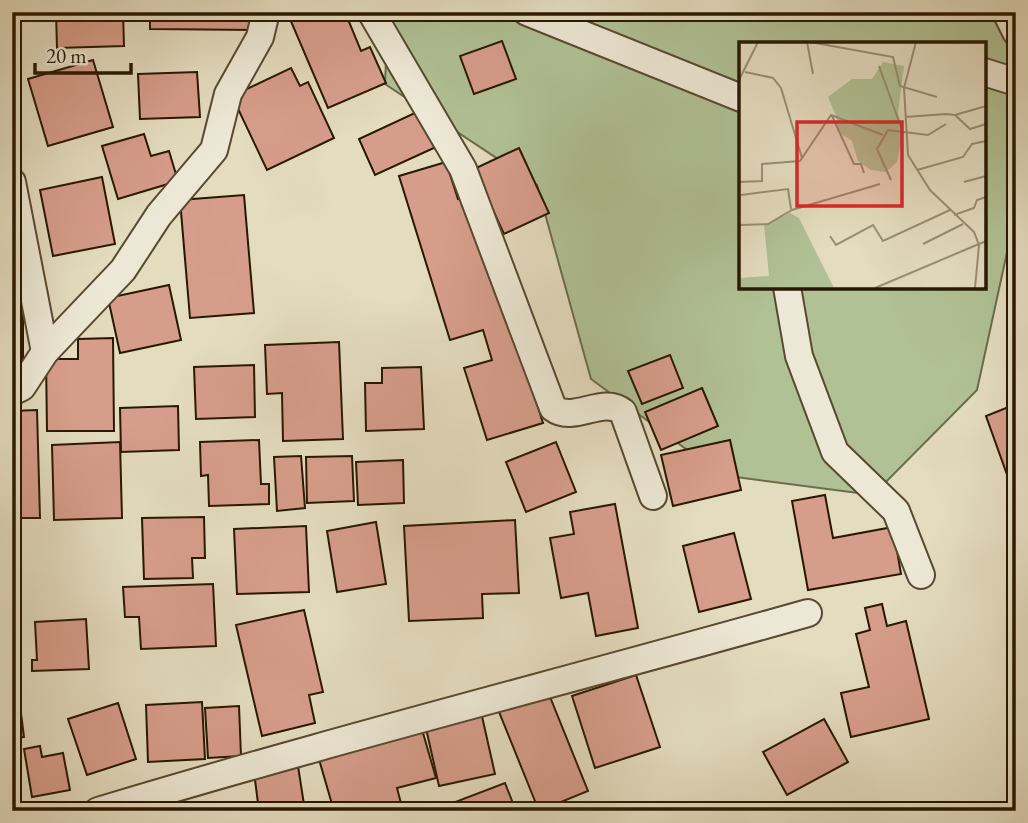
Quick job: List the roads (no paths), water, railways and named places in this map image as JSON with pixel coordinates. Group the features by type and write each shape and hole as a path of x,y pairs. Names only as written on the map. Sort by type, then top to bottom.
{"street":[{"path":"12,392 22,387 45,352 123,270 159,215 214,150 228,94 260,37 266,12"},
{"path":"370,12 463,169 553,408 560,413 571,413 609,406 617,407 623,412 653,496"},
{"path":"527,12 739,96"},
{"path":"1006,12 1016,32"},
{"path":"986,73 1016,82"},
{"path":"12,182 45,352"},
{"path":"787,289 799,356 835,452 896,511 921,575"},
{"path":"97,811 255,764 808,613"}]}
